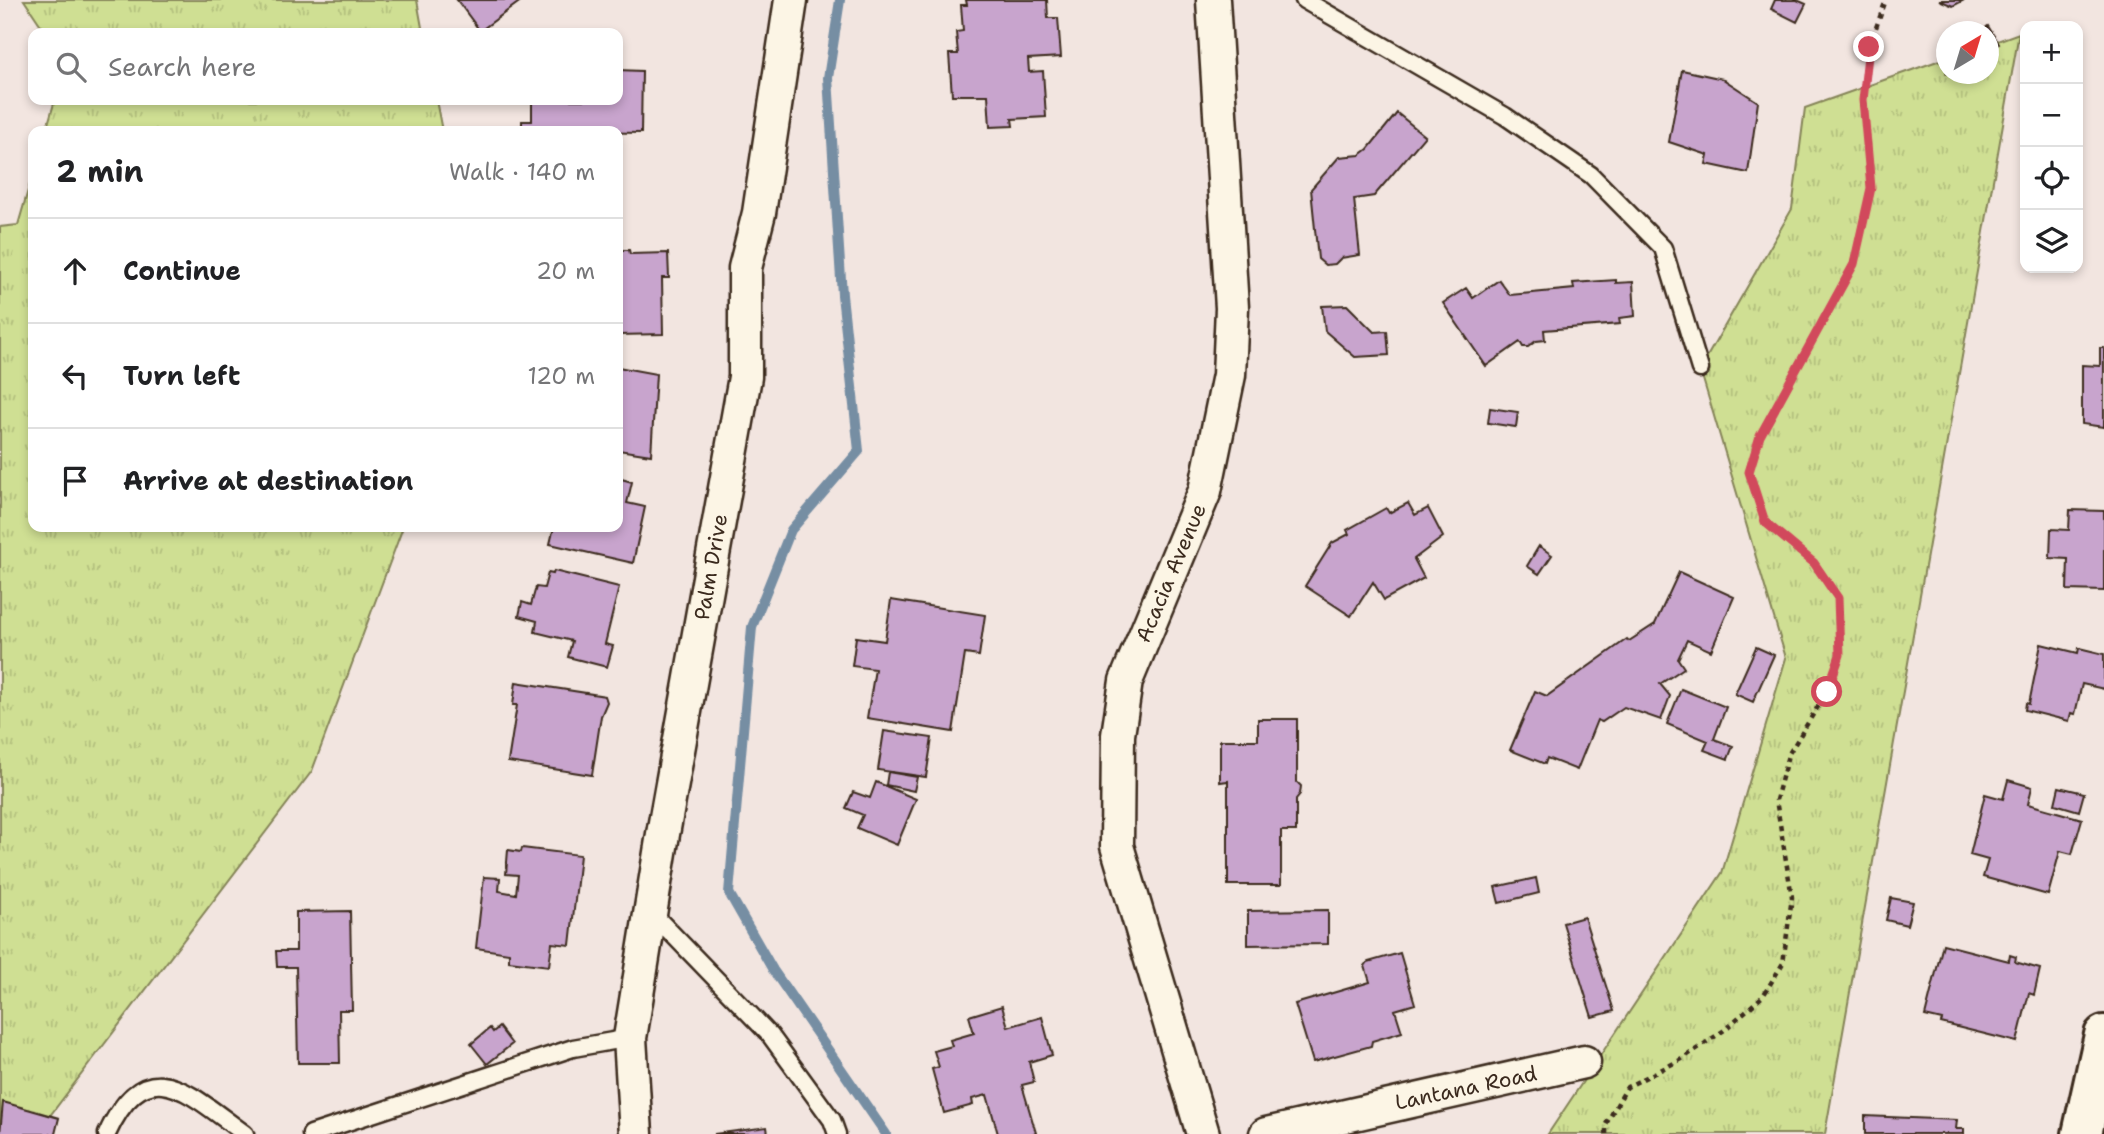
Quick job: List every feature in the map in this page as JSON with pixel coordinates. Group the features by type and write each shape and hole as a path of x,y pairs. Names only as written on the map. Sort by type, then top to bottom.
{"street":[{"name":"Palm Drive","path":"636,1134 630,1038 745,377 745,268 759,213 791,0"},
{"name":"Acacia Avenue","path":"1203,1134 1117,846 1118,763 1126,681 1205,491 1229,374 1232,307 1213,0"},
{"path":"2082,1134 2104,1035"},
{"name":"Lantana Road","path":"1266,1134 1584,1062"}],"lane":[{"path":"1304,0 1504,116 1591,175 1662,248 1700,369"},
{"path":"650,911 770,1035 832,1120 837,1134"},
{"path":"311,1134 573,1048 630,1038"},
{"path":"107,1134 117,1111 136,1090 157,1082 189,1094 244,1134"}],"path":[{"path":"1606,1134 1606,1124 1627,1087 1682,1059 1723,1031 1763,996 1783,963 1792,897 1776,800 1788,755 1827,692 1840,655 1838,598 1814,563 1765,522 1749,472 1760,436 1854,264 1871,188 1863,100 1869,47 1886,0"}],"green space":[{"path":"24,0 417,0 422,28 43,28"},
{"path":"2019,33 1825,1134 1548,1134 1722,873 1786,658 1700,369 1792,209 1805,108 1936,62 1936,84 1999,84 1999,40"},
{"path":"54,105 437,105 441,126 47,126"},
{"path":"28,190 28,532 401,532 312,771 36,1134 0,1134 0,227 18,225"}],"building":[{"path":"457,0 522,0 484,28 478,28"},
{"path":"966,0 1047,0 1048,18 1058,18 1061,57 1028,59 1029,72 1043,71 1046,117 1012,119 1013,126 990,127 988,95 952,95 949,54 958,54 956,32 963,31 961,5 967,5"},
{"path":"1775,0 1797,0 1806,4 1797,22 1771,9"},
{"path":"1939,0 1964,0 1953,6"},
{"path":"623,70 642,71 641,133 623,133 623,126 522,126 522,121 532,121 532,105 623,105"},
{"path":"1682,70 1723,79 1758,102 1748,173 1706,164 1708,155 1669,142"},
{"path":"1397,113 1425,136 1374,196 1354,199 1360,255 1341,258 1335,264 1325,265 1318,259 1311,189 1339,157 1360,155 1368,149"},
{"path":"623,250 629,250 630,254 668,253 669,278 662,278 663,334 623,335"},
{"path":"1499,280 1510,295 1574,289 1573,283 1616,280 1616,283 1633,282 1635,316 1619,318 1620,324 1544,330 1545,340 1536,341 1528,347 1523,347 1520,342 1486,366 1443,303 1466,288 1473,298"},
{"path":"1347,305 1374,332 1387,331 1389,355 1355,357 1325,331 1322,306"},
{"path":"2100,348 2104,348 2104,427 2082,424 2082,365 2100,366"},
{"path":"623,368 656,374 651,455 623,451"},
{"path":"1490,408 1518,412 1516,427 1488,423"},
{"path":"623,479 632,482 627,503 645,507 633,563 550,544 553,532 623,532"},
{"path":"1408,503 1415,515 1428,508 1443,537 1414,559 1424,578 1384,600 1373,582 1351,616 1305,586 1332,543 1349,534 1347,530 1386,508 1389,513"},
{"path":"2070,510 2104,511 2104,591 2067,590 2068,559 2050,558 2051,529 2069,530"},
{"path":"1539,546 1552,555 1539,574 1527,566"},
{"path":"554,571 619,587 605,644 613,646 607,667 568,657 572,641 535,632 537,621 519,616 522,602 531,605 536,587 544,588 548,573 553,574"},
{"path":"1679,572 1734,597 1711,651 1687,640 1678,659 1684,668 1660,684 1670,696 1661,720 1624,707 1602,722 1597,720 1577,770 1547,758 1545,764 1510,750 1535,691 1547,696 1627,639 1629,641 1655,624"},
{"path":"891,600 985,615 979,656 965,654 953,732 867,718 875,669 852,666 856,637 885,641"},
{"path":"2041,644 2078,653 2079,648 2104,654 2104,689 2082,684 2075,714 2071,713 2069,721 2025,710 2026,703 2029,704"},
{"path":"1756,647 1774,655 1753,702 1735,694"},
{"path":"516,682 605,696 607,702 601,716 592,775 508,762 517,705 513,705"},
{"path":"1681,689 1726,707 1714,739 1733,746 1728,759 1704,750 1708,741 1667,724"},
{"path":"1258,719 1297,719 1297,782 1301,786 1296,799 1296,831 1281,831 1281,885 1228,885 1228,781 1220,782 1220,740 1258,740"},
{"path":"884,731 932,738 926,777 878,770"},
{"path":"888,772 917,777 914,791 886,785"},
{"path":"2008,780 2032,787 2028,804 2082,819 2072,854 2060,851 2048,895 1983,877 1988,860 1970,855 1985,794 2003,799"},
{"path":"876,782 916,799 897,845 857,828 863,815 846,808 853,792 870,798"},
{"path":"2059,787 2084,793 2079,811 2055,804"},
{"path":"522,848 580,855 570,945 552,943 549,966 509,961 509,953 476,948 484,877 500,878 499,891 516,894 518,875 506,874 508,850 521,852"},
{"path":"1536,878 1539,893 1499,903 1495,887"},
{"path":"1891,898 1913,902 1907,925 1886,920"},
{"path":"1328,910 1328,944 1248,945 1248,911"},
{"path":"350,911 352,1010 339,1010 340,1063 298,1063 296,967 277,967 276,951 296,951 296,912"},
{"path":"1584,917 1614,1011 1592,1017 1563,923"},
{"path":"1943,944 2009,961 2010,955 2016,957 2015,962 2040,969 2034,995 2029,993 2017,1042 1941,1023 1942,1020 1925,1016"},
{"path":"1400,953 1415,1004 1395,1010 1402,1032 1372,1041 1371,1046 1313,1062 1295,1004 1370,982 1365,966 1368,962"},
{"path":"1002,1006 1008,1027 1042,1017 1052,1055 1029,1062 1034,1082 1022,1085 1036,1133 998,1134 987,1095 972,1099 973,1105 944,1113 932,1069 939,1067 934,1051 952,1046 950,1040 974,1033 969,1016"},
{"path":"499,1027 512,1044 487,1064 471,1044 490,1028 493,1032"},
{"path":"3,1102 59,1118 55,1134 0,1134"},
{"path":"1865,1116 1957,1120 1956,1129 1964,1129 1964,1134 1865,1134"},
{"path":"767,1127 768,1134 714,1134"}],"waterway":[{"path":"840,0 828,78 842,295 859,451 791,530 752,627 729,893 773,970 886,1134"}],"route":[{"path":"1827,692 1840,655 1838,598 1814,563 1765,522 1749,472 1760,436 1854,264 1871,188 1863,100 1869,47"}]}
